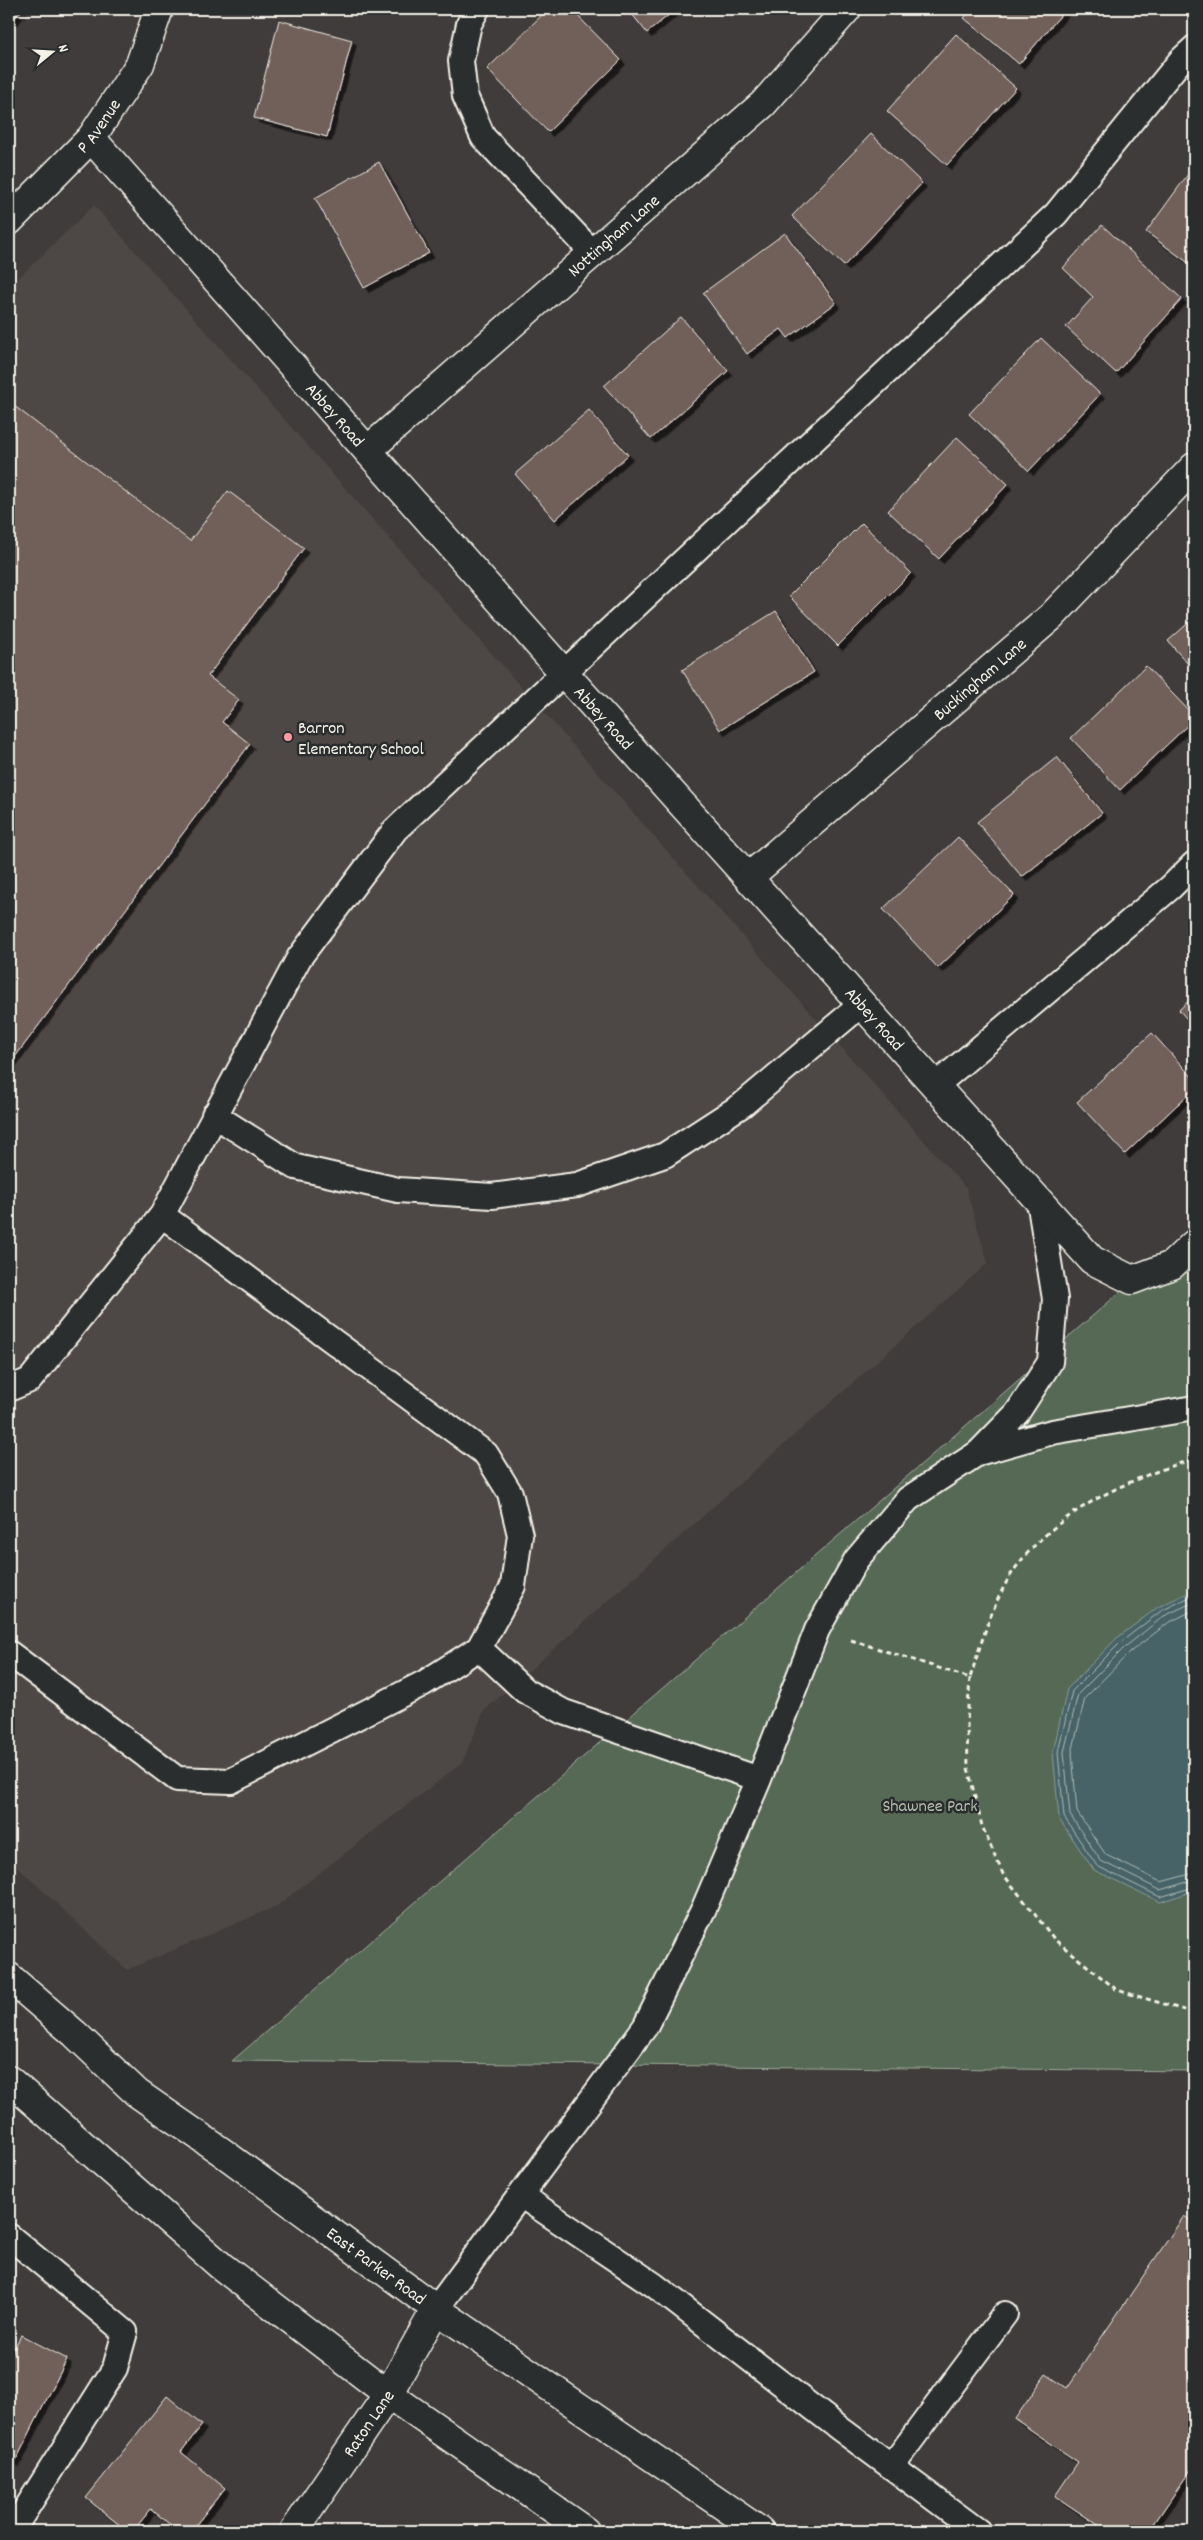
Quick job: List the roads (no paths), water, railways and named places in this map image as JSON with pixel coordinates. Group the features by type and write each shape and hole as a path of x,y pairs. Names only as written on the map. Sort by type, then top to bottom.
{"street":[{"name":"P Avenue","path":"9,221 91,138 140,64 159,9"},
{"name":"Nottingham Lane","path":"368,450 763,104 847,9"},
{"name":"Abbey Road","path":"91,138 564,673 750,877 1092,1260 1132,1280 1172,1264 1194,1244"},
{"name":"Buckingham Lane","path":"750,877 1051,616 1194,467"},
{"name":"East Parker Road","path":"9,1977 75,2034 136,2093 222,2152 436,2309 760,2531"},
{"path":"9,2080 221,2266 388,2394 585,2531"},
{"name":"Raton Lane","path":"294,2531 388,2394 436,2309"}],"lane":[{"path":"477,9 469,24 461,61 465,96 483,137 593,254"},
{"path":"9,1389 30,1380 162,1214 299,958 395,830 1056,214 1181,60 1194,48"},
{"path":"935,1086 1171,886 1194,864"},
{"path":"214,1116 296,1167 398,1190 492,1196 577,1185 666,1155 742,1105 862,1004"},
{"path":"436,2309 522,2196 645,2027 704,1908 759,1779 817,1630 856,1560 908,1499 978,1453 1017,1413 1050,1362 1055,1299 1039,1200"},
{"path":"9,1653 177,1779 232,1781 424,1683 479,1648 513,1586 520,1535 510,1493 486,1454 162,1214"},
{"path":"978,1453 1052,1432 1194,1408"},
{"path":"479,1648 525,1691 564,1712 759,1779"},
{"path":"522,2196 654,2284 891,2467 978,2531"},
{"path":"9,2236 125,2332 116,2368 12,2531"},
{"path":"891,2467 1005,2314"}],"water":[{"path":"1194,1590 1194,1891 1160,1902 1094,1870 1059,1819 1053,1752 1067,1689 1117,1638 1158,1607"}],"place":[{"name":"Barron Elementary School","path":"288,737"}],"park label":[{"name":"Shawnee Park","path":"930,1805"}]}
